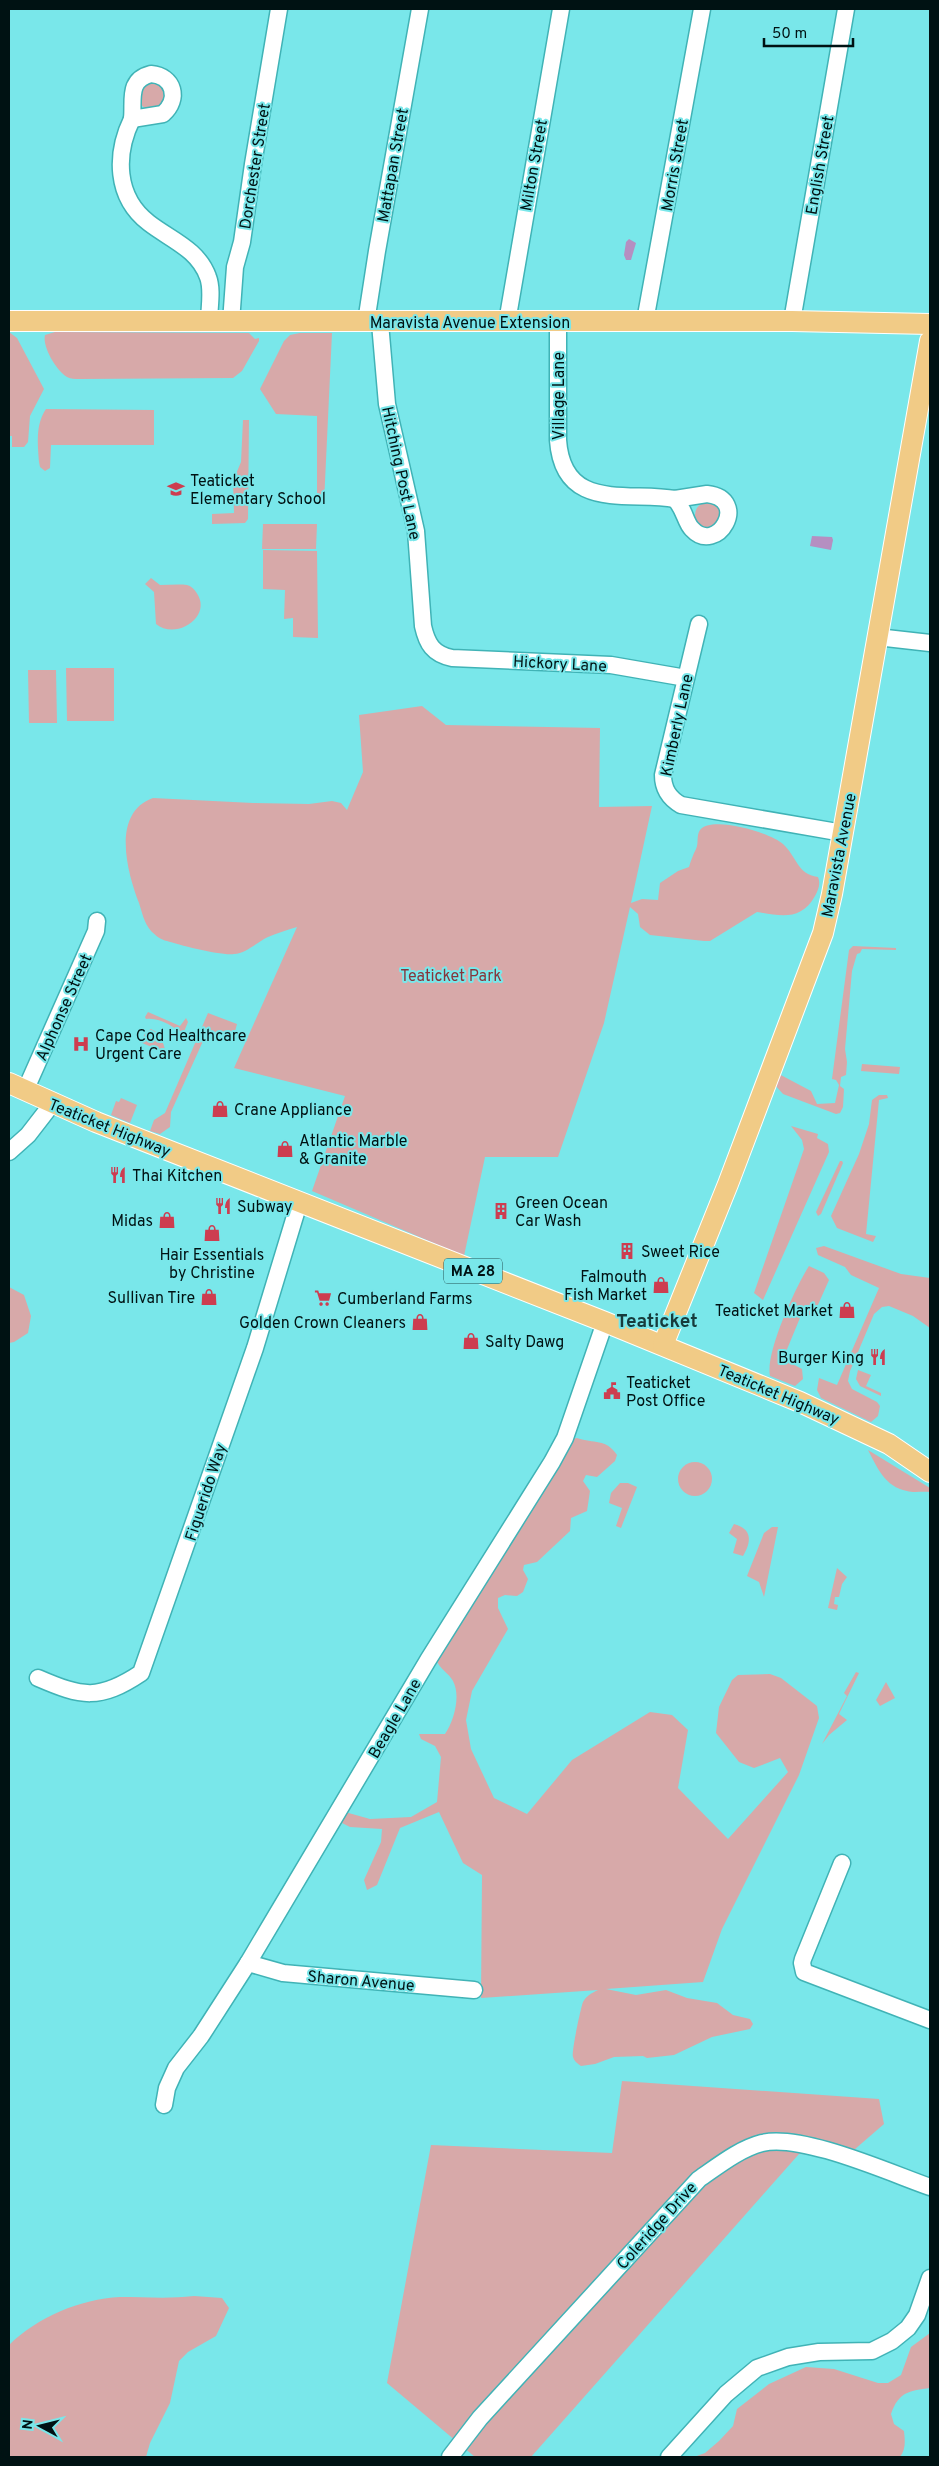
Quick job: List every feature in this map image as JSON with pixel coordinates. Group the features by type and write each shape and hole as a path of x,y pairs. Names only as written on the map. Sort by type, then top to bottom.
{"main road":[{"name":"Maravista Avenue Extension","path":"9,321 558,323 645,321 930,324"},
{"name":"Maravista Avenue","path":"663,1346 728,1184 817,952 828,913 930,342"},
{"name":"Teaticket Highway","path":"17,1087 52,1104 300,1204 604,1322 853,1426 904,1453 930,1472"}],"street":[{"name":"Dorchester Street","path":"231,322 235,266 242,242 252,164 279,9"},
{"name":"Mattapan Street","path":"373,322 376,251 420,9"},
{"name":"Milton Street","path":"507,322 560,9"},
{"name":"Morris Street","path":"645,321 702,9"},
{"name":"English Street","path":"792,322 846,9"},
{"path":"132,118 120,152 120,167 126,191 143,218 185,246 203,266 211,288 209,322"},
{"name":"Hitching Post Lane","path":"373,322 387,404 416,531 423,626 426,639 434,652"},
{"name":"Village Lane","path":"558,323 558,440 560,457 568,473 586,488 606,496 674,499"},
{"name":"Kimberly Lane","path":"699,624 663,775 665,788 674,801 680,805 843,833"},
{"path":"877,637 930,643"},
{"name":"Hickory Lane","path":"434,652 452,658 611,665 686,678"},
{"name":"Alphonse Street","path":"17,1087 96,931 97,921"},
{"path":"9,1152 28,1135 52,1104"},
{"name":"Figuerido Way","path":"38,1678 80,1694 98,1694 119,1688 141,1673 255,1348 300,1204"},
{"name":"Beagle Lane","path":"164,2105 166,2088 176,2068 202,2036 248,1963 428,1660 552,1462 568,1429 604,1322"},
{"path":"842,1862 803,1958 804,1972 930,2020"},
{"name":"Sharon Avenue","path":"248,1963 283,1973 474,1990"},
{"name":"Coleridge Drive","path":"450,2457 480,2418 698,2178 739,2153 761,2143 778,2140 834,2153 930,2187"},
{"path":"669,2457 726,2394 757,2368 788,2357 812,2353 872,2351 892,2341 908,2328 918,2315 930,2278"}],"green space":[{"path":"152,81 166,88 165,106 147,110 140,104 140,93 144,85"},
{"path":"9,332 17,338 44,389 30,416 28,442 24,447 12,447 12,436 9,436"},
{"path":"55,332 249,333 255,339 259,338 259,341 242,371 233,378 76,379 68,378 63,374 48,352 45,335"},
{"path":"300,333 332,333 324,503 317,503 317,416 276,414 260,389 284,341 290,335"},
{"path":"46,409 154,410 154,445 51,445 50,468 45,471 40,467 38,442 40,422"},
{"path":"243,420 249,420 248,519 245,523 212,524 212,514 234,513 233,481 241,462"},
{"path":"708,502 717,506 721,515 717,524 708,528 699,524 695,515 699,506"},
{"path":"263,524 317,524 316,549 262,549"},
{"path":"263,550 317,551 318,638 293,637 293,618 284,619 285,590 263,589"},
{"path":"151,578 160,585 188,585 192,588 200,601 200,610 197,617 182,628 173,630 156,624 154,592 145,584"},
{"path":"66,668 114,668 114,721 67,721"},
{"path":"28,670 56,670 57,723 29,723"},
{"name":"Teaticket Park","path":"422,706 446,725 600,728 599,807 652,806 631,903 642,899 658,900 660,883 678,871 689,867 697,847 700,830 716,824 741,827 767,835 776,840 788,849 801,869 818,877 819,882 815,896 803,910 790,915 757,912 710,941 650,935 640,927 638,914 630,907 604,1023 558,1157 485,1157 464,1256 312,1191 345,1096 234,1068 297,927 268,937 248,950 234,954 211,952 163,940 156,936 147,925 134,890 127,860 127,830 131,816 140,806 153,798 309,804 332,801 341,803 347,810 363,772 359,715"},
{"path":"853,946 896,948 896,950 862,949 857,954 852,971 845,1049 846,1075 841,1077 840,1086 844,1089 843,1107 840,1113 836,1114 783,1094 775,1085 777,1073 811,1091 817,1104 835,1103 839,1085 836,1080 832,1079 849,950"},
{"path":"148,1012 180,1026 186,1018 188,1022 183,1034 161,1021 146,1019 145,1017"},
{"path":"208,1013 237,1024 233,1039 208,1030 171,1112 170,1127 160,1134 150,1131 154,1120 165,1113"},
{"path":"151,1029 160,1034 169,1061 162,1055 163,1052 140,1042 146,1032"},
{"path":"862,1064 900,1067 899,1074 861,1071"},
{"path":"879,1095 887,1095 888,1098 879,1100 866,1234 876,1236 873,1242 837,1228 831,1216 859,1154 869,1124 872,1100"},
{"path":"121,1098 137,1105 130,1123 111,1115 116,1101 119,1102"},
{"path":"791,1126 818,1134 817,1138 828,1144 829,1152 763,1300 754,1293 804,1149 802,1140"},
{"path":"840,1161 843,1163 821,1214 818,1216 816,1212"},
{"path":"824,1246 901,1274 930,1278 930,1328 913,1316 889,1306 882,1307 874,1314 850,1371 848,1381 852,1389 877,1402 880,1406 878,1416 871,1422 821,1398 817,1390 819,1378 837,1385 879,1288 851,1275 845,1267 818,1255 816,1248"},
{"path":"809,1266 824,1273 829,1280 813,1316 802,1313 783,1359 802,1369 803,1379 795,1386 770,1376 770,1365 772,1352 783,1320"},
{"path":"9,1287 24,1295 31,1316 28,1333 9,1343"},
{"path":"858,1370 871,1375 866,1386 881,1393 881,1396 860,1386 856,1379"},
{"path":"577,1438 599,1442 608,1446 617,1455 615,1461 597,1477 586,1475 583,1481 590,1491 587,1511 571,1518 570,1531 537,1562 524,1565 523,1570 528,1579 523,1592 517,1596 505,1595 498,1598 498,1608 508,1629 472,1691 466,1720 471,1749 494,1798 527,1814 572,1760 650,1712 672,1715 688,1730 678,1788 728,1839 788,1772 780,1758 754,1768 739,1762 716,1733 719,1707 732,1680 738,1675 770,1674 781,1678 817,1706 819,1718 799,1775 722,1929 703,1982 606,1989 636,1995 666,1990 687,1998 717,2003 733,2015 750,2019 753,2024 750,2029 712,2037 674,2055 647,2058 643,2056 614,2057 595,2064 581,2066 573,2057 578,2021 583,2002 588,1996 598,1990 481,1998 482,1875 463,1863 439,1812 400,1828 377,1885 367,1890 364,1880 381,1842 382,1829 350,1827 340,1822 345,1812 370,1819 411,1817 437,1802 441,1757 435,1746 421,1739 419,1734 445,1734 454,1715 456,1694 453,1681 439,1666 436,1659 572,1439"},
{"path":"868,1450 930,1488 930,1492 910,1492 899,1489 887,1481"},
{"path":"695,1462 707,1467 712,1479 707,1491 695,1496 683,1491 678,1479 683,1467"},
{"path":"620,1483 628,1483 637,1487 621,1528 616,1526 622,1508 609,1503 611,1493"},
{"path":"734,1524 744,1529 749,1536 748,1545 743,1556 733,1553 737,1539 729,1533"},
{"path":"772,1527 778,1527 764,1597 759,1582 747,1576 764,1533"},
{"path":"837,1568 847,1577 842,1584 839,1597 835,1597 834,1604 838,1605 837,1610 828,1608"},
{"path":"856,1672 859,1673 839,1714 847,1720 829,1735 822,1744 847,1696 844,1693"},
{"path":"886,1682 895,1698 880,1706 876,1700"},
{"path":"622,2081 879,2099 884,2124 847,2156 799,2154 531,2457 475,2457 387,2383 431,2145 612,2153"},
{"path":"194,2296 222,2298 229,2308 216,2336 188,2352 179,2361 170,2403 150,2443 146,2457 9,2457 9,2345 20,2335 60,2311 90,2301 120,2297 166,2298"},
{"path":"930,2333 930,2388 911,2391 902,2396 894,2406 891,2414 894,2424 904,2431 905,2442 900,2457 694,2457 705,2453 719,2441 733,2426 737,2409 769,2384 806,2367 834,2369 878,2383 888,2383 901,2375 911,2347"}],"shaded area":[{"path":"629,239 636,243 631,260 626,260 624,255 626,242"},
{"path":"812,536 832,537 831,550 810,546"}],"place":[{"name":"Teaticket Elementary School","path":"176,489"},
{"name":"Cape Cod Healthcare Urgent Care","path":"81,1044"},
{"name":"Crane Appliance","path":"220,1109"},
{"name":"Atlantic Marble & Granite","path":"285,1149"},
{"name":"Thai Kitchen","path":"118,1175"},
{"name":"Subway","path":"223,1206"},
{"name":"Green Ocean Car Wash","path":"501,1211"},
{"name":"Midas","path":"167,1220"},
{"name":"Hair Essentials by Christine","path":"212,1233"},
{"name":"Sweet Rice","path":"627,1251"},
{"name":"Falmouth Fish Market","path":"661,1285"},
{"name":"Sullivan Tire","path":"209,1297"},
{"name":"Cumberland Farms","path":"323,1298"},
{"name":"Teaticket Market","path":"847,1310"},
{"name":"Golden Crown Cleaners","path":"420,1322"},
{"name":"Salty Dawg","path":"471,1341"},
{"name":"Burger King","path":"878,1357"},
{"name":"Teaticket Post Office","path":"612,1391"}],"district":[{"name":"Teaticket","path":"657,1320"}]}
